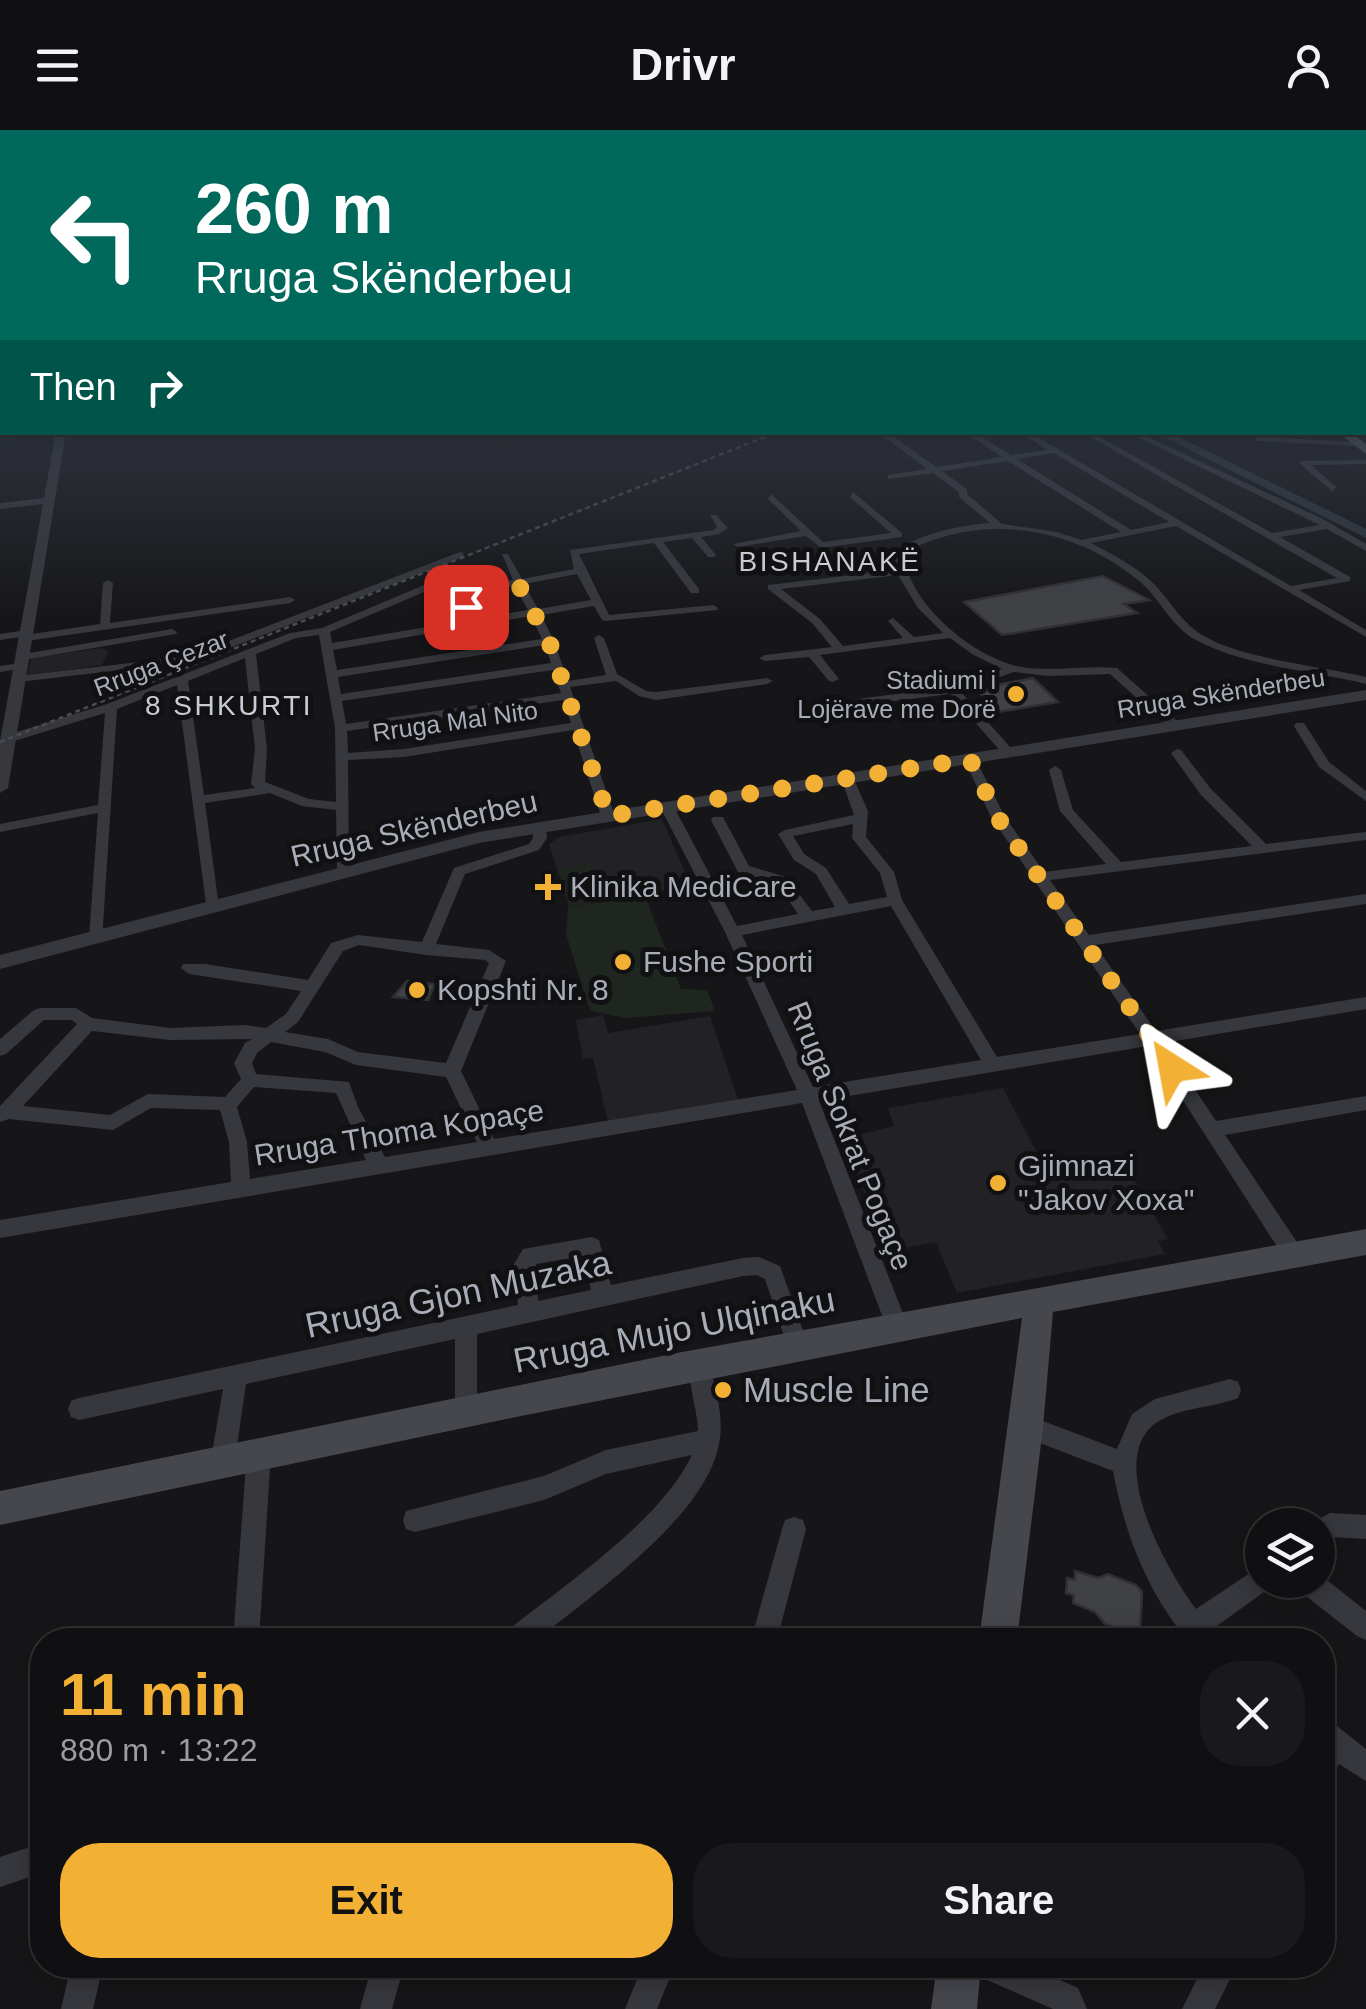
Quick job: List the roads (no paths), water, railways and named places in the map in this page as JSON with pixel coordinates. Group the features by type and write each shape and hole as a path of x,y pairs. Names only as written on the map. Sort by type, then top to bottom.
{"main road":[{"name":"Rruga Mujo Ulqinaku","path":"0,1508 259,1452 897,1326 1366,1242"},
{"path":"1000,1628 1027,1427 1039,1299"},
{"path":"954,2009 958,1978"}],"street":[{"path":"0,788 4,739 21,667 59,445"},
{"path":"899,445 964,491 962,494 999,526"},
{"path":"988,445 1128,532"},
{"path":"1045,445 1366,634"},
{"path":"1104,445 1347,579 1289,589"},
{"path":"1157,445 1330,526 1366,548"},
{"path":"1258,450 1312,450 1310,445"},
{"path":"890,477 1012,460 1054,450"},
{"path":"1096,453 1112,451"},
{"path":"1066,457 1085,454"},
{"path":"1333,489 1304,463 1366,462"},
{"path":"1176,484 1218,474"},
{"path":"853,495 899,535"},
{"path":"771,497 813,542 826,546 899,535 921,539"},
{"path":"0,506 52,500"},
{"path":"713,516 723,528 696,536 573,552 603,614 613,619 713,608"},
{"path":"1080,543 1178,523"},
{"path":"951,636 952,631 918,601 899,572 898,552 944,530 999,526 1080,543 1141,578 1198,637 1244,653 1366,682"},
{"path":"1272,536 1330,526"},
{"path":"738,544 806,533"},
{"path":"696,536 711,555"},
{"path":"658,542 694,591"},
{"path":"0,669 192,659 460,555"},
{"path":"504,556 549,641 608,816"},
{"path":"438,615 471,604 492,588 580,571"},
{"path":"840,649 816,621 772,587 899,572"},
{"path":"830,580 845,594"},
{"path":"250,652 305,632 324,631 441,581"},
{"path":"105,625 108,583"},
{"path":"0,636 26,636 290,600"},
{"path":"329,647 596,602"},
{"path":"893,621 911,640"},
{"path":"324,631 341,728 344,872"},
{"path":"21,667 172,632"},
{"path":"765,658 951,636 1012,668"},
{"path":"599,638 612,677"},
{"path":"334,674 549,641"},
{"name":"Rruga Çezar","path":"4,739 110,707 250,652 261,749 256,778 266,790"},
{"path":"812,652 833,678"},
{"path":"338,698 557,666"},
{"path":"818,708 953,690 1012,668 1112,670 1175,726"},
{"path":"341,728 564,690 612,677 624,678 643,694 656,696 767,680"},
{"path":"182,680 212,907"},
{"path":"953,690 1007,751"},
{"name":"Rruga Skënderbeu","path":"0,962 452,844 1366,695"},
{"path":"97,937 110,707"},
{"name":"Rruga Mal Nito","path":"340,756 404,753 577,726"},
{"path":"1300,726 1324,764 1366,797"},
{"path":"1177,754 1206,792 1263,848"},
{"path":"970,759 988,802 1214,1129 1294,1254"},
{"path":"1055,770 1067,811 1118,868"},
{"path":"846,778 861,818 858,838 887,872 895,900 992,1064"},
{"path":"196,800 266,790 307,804 340,806"},
{"name":"Rruga Sokrat Pogaçe","path":"668,807 733,932 808,1095 897,1326"},
{"path":"0,828 104,808"},
{"path":"845,910 821,871 799,857 785,834 861,818"},
{"path":"718,820 743,869 781,880 808,918"},
{"path":"426,950 459,870 534,847 540,838 538,828"},
{"path":"1038,878 1366,836"},
{"path":"1086,941 1366,899"},
{"path":"733,932 895,900"},
{"path":"250,1080 243,1064 265,1035 292,1018 331,954 346,942 489,955 498,961 452,1071 490,1148"},
{"path":"189,968 240,974 272,984 313,986"},
{"name":"Rruga Thoma Kopaçe","path":"0,1229 1366,1003"},
{"path":"0,1049 40,1014 76,1014 88,1024 170,1034 265,1035 328,1046 356,1058 452,1071"},
{"path":"3,1113 88,1024"},
{"path":"356,1058 343,1087 352,1114 374,1145 377,1167"},
{"path":"250,1080 343,1087"},
{"path":"228,1106 250,1080"},
{"path":"3,1113 113,1123 141,1103 155,1100 228,1106"},
{"path":"1214,1129 1366,1103"},
{"path":"228,1106 238,1142 241,1190"},
{"path":"529,1312 524,1264 530,1256 592,1246 603,1297"},
{"name":"Rruga Gjon Muzaka","path":"78,1408 759,1266 772,1273 779,1285 798,1347"},
{"path":"466,1326 466,1412"},
{"path":"530,1628 681,1496 701,1466 708,1440 706,1392 699,1368"},
{"path":"224,1460 236,1375"},
{"path":"1190,1628 1160,1584 1137,1536 1123,1463 1140,1422 1164,1407 1230,1390"},
{"path":"1027,1427 1123,1463"},
{"path":"415,1520 544,1488 606,1462 708,1440"},
{"path":"247,1628 259,1452"},
{"path":"1335,1527 1350,1524 1366,1527"},
{"path":"767,1628 794,1529"},
{"path":"1204,1628 1245,1593"},
{"path":"1329,1598 1366,1627"},
{"path":"1335,1751 1366,1767"},
{"path":"0,1872 30,1862"},
{"path":"76,2009 84,1978"},
{"path":"376,2009 384,1978"},
{"path":"641,2009 654,1978"},
{"path":"1019,1978 1067,1999 1071,2009"},
{"path":"1198,2009 1214,1978"}],"waterway":[{"path":"1185,445 1366,534"}],"railway":[{"path":"0,742 745,445"}],"place":[{"name":"Stadiumi i Lojërave me Dorë","path":"1016,694"},
{"name":"Klinika MediCare","path":"548,887"},
{"name":"Fushe Sporti","path":"623,962"},
{"name":"Kopshti Nr. 8","path":"417,990"},
{"name":"Gjimnazi \"Jakov Xoxa\"","path":"998,1183"},
{"name":"Muscle Line","path":"723,1390"}],"district":[{"name":"BISHANAKË","path":"830,561"},
{"name":"8 SHKURTI","path":"229,705"}]}
